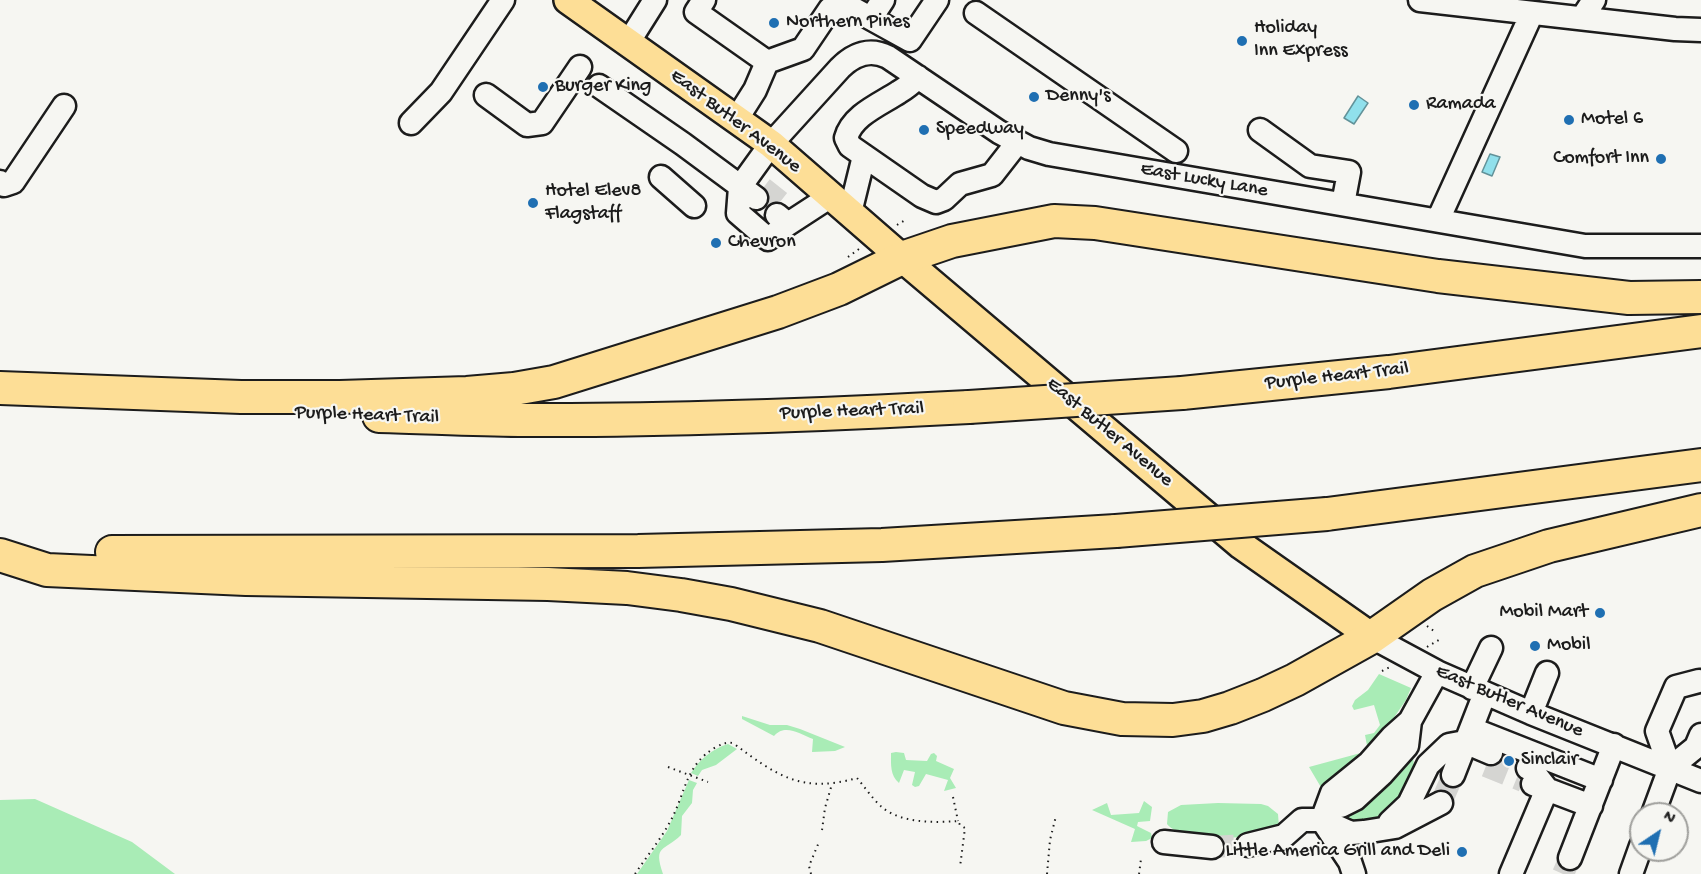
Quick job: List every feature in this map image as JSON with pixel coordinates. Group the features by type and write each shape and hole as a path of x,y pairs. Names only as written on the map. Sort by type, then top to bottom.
{"highway":[{"path":"0,388 241,397 386,397 514,389 554,382 778,312 839,289 902,258 952,241 1054,221 1095,223 1438,276 1629,298 1701,297"},
{"name":"Purple Heart Trail","path":"0,400 184,411 518,420 835,414 1182,393 1389,372 1701,331"},
{"path":"0,554 638,551 882,545 1116,531 1326,514 1701,465"},
{"path":"0,554 47,570 246,579 548,584 627,588 681,595 731,604 820,626 1064,708 1122,719 1173,720 1203,716 1230,708 1295,680 1372,637 1432,595 1475,571 1549,546 1701,510"}],"main road":[{"name":"East Butler Avenue","path":"570,1 771,144 1241,545 1372,637"}],"street":[{"path":"411,123 441,92 503,0"},
{"path":"628,43 655,0"},
{"path":"704,0 696,12 767,62"},
{"path":"736,120 755,90 767,62 803,49 830,9 877,9 910,40 937,0"},
{"path":"1434,1 1532,13 1588,9 1688,30 1701,30"},
{"path":"976,13 1176,151"},
{"path":"1438,220 1532,13"},
{"name":"East Lucky Lane","path":"752,187 771,144 840,68 848,60 858,55 879,52 1017,143 1049,154 1585,246 1701,246"},
{"path":"486,95 526,125 542,123 580,67"},
{"path":"918,77 903,90 872,107 848,130 846,138 850,146 922,196 936,202 944,199 960,184 992,175 1017,143"},
{"path":"599,86 683,144 752,187 738,213 768,239 788,215 840,205 864,156"},
{"path":"0,182 4,185 13,182 64,106"},
{"path":"1260,130 1310,166 1349,172 1343,204"},
{"path":"661,177 694,206"},
{"name":"East Butler Avenue","path":"1372,637 1437,672 1479,691 1701,781"},
{"path":"1462,750 1491,648"},
{"path":"1248,845 1284,836 1317,816 1355,799 1407,746 1410,721 1437,672"},
{"path":"1531,713 1547,673"},
{"path":"1670,768 1657,731 1676,687 1700,681"},
{"path":"1657,802 1670,768 1696,747 1701,735"},
{"path":"1385,828 1409,804 1428,765 1449,745 1488,760"},
{"path":"1570,858 1614,746"},
{"path":"1462,750 1601,780"},
{"path":"1525,774 1547,789 1591,806"},
{"path":"1511,874 1547,789"},
{"path":"1317,816 1351,833 1395,827 1441,803"},
{"path":"1317,816 1350,862 1354,874"},
{"path":"1164,842 1212,847"}],"path":[{"path":"635,874 672,818 688,776 705,754 729,742 779,776 808,784 832,784 857,778 883,808 898,816 925,822 958,821"},
{"path":"668,767 708,782"},
{"path":"822,830 832,784"},
{"path":"953,797 958,821 965,828 960,867"},
{"path":"1047,874 1050,840 1056,816"},
{"path":"811,874 809,866 819,842"},
{"path":"1139,874 1141,859"}],"green space":[{"path":"1379,674 1411,688 1406,700 1371,751 1322,789 1309,767 1368,751 1365,735 1374,733 1380,725 1374,705 1354,710 1352,706 1355,700 1368,690"},
{"path":"742,716 770,725 787,725 845,747 835,751 812,752 813,739 788,730 778,732 774,736 742,719"},
{"path":"728,744 737,749 716,765 702,770 698,776 691,773 707,755"},
{"path":"891,753 904,753 906,760 927,761 934,753 937,756 936,761 954,769 950,778 956,788 944,791 948,780 926,774 919,786 915,787 912,785 915,772 904,770 899,783 894,777 891,766"},
{"path":"1412,756 1413,768 1406,787 1394,808 1381,818 1365,824 1342,819 1344,815"},
{"path":"689,780 697,783 693,790 692,803 682,816 681,835 660,853 663,874 637,874 667,831"},
{"path":"35,799 132,842 175,874 0,874 0,800"},
{"path":"1144,801 1152,807 1150,821 1138,822 1137,826 1151,833 1152,838 1146,841 1131,842 1135,829 1092,810 1107,803 1111,815 1139,813"},
{"path":"1218,803 1268,806 1278,814 1279,827 1243,837 1219,837 1182,833 1167,824 1168,812 1181,805"}],"water":[{"path":"1358,96 1368,103 1354,124 1344,118"},
{"path":"1490,154 1500,157 1492,176 1482,172"}],"tunnel":[{"path":"763,188 786,206"},
{"path":"1486,766 1523,781"},
{"path":"1441,803 1453,775"},
{"path":"1212,847 1248,845"},
{"path":"1563,874 1570,858"}],"place":[{"name":"Northern Pines","path":"774,23"},
{"name":"Holiday Inn Express","path":"1242,41"},
{"name":"Burger King","path":"543,87"},
{"name":"Denny's","path":"1034,97"},
{"name":"Ramada","path":"1414,105"},
{"name":"Motel 6","path":"1569,120"},
{"name":"Speedway","path":"924,130"},
{"name":"Comfort Inn","path":"1661,159"},
{"name":"Hotel Elev8 Flagstaff","path":"533,203"},
{"name":"Chevron","path":"716,243"},
{"name":"Mobil Mart","path":"1600,613"},
{"name":"Mobil","path":"1535,646"},
{"name":"Sinclair","path":"1509,761"},
{"name":"Little America Grill and Deli","path":"1462,852"}]}
